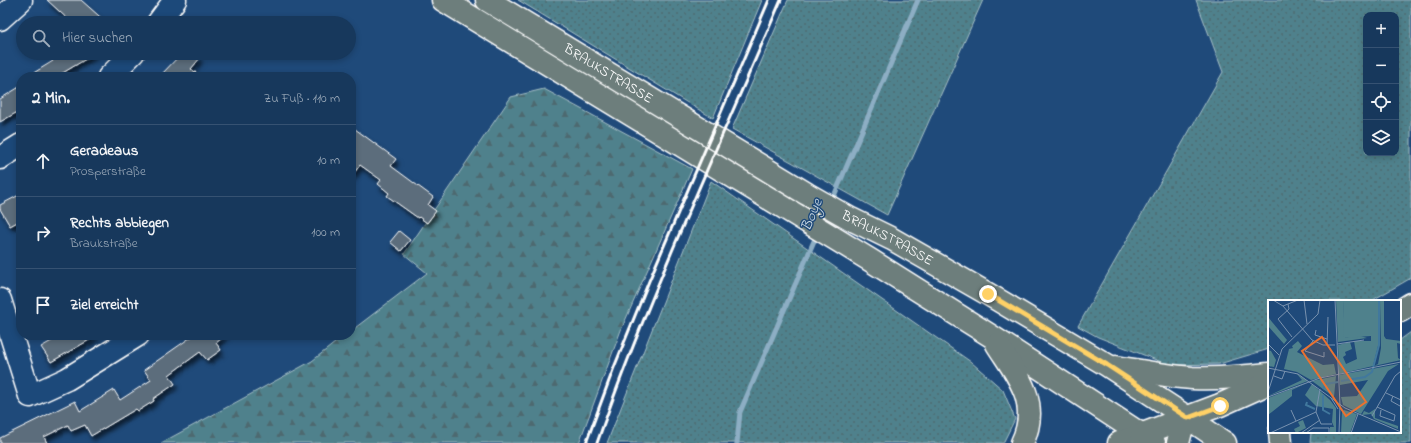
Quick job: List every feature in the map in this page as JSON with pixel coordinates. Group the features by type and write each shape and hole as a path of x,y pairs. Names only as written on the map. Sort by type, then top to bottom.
{"main road":[{"name":"BRAUKSTRASSE","path":"443,0 839,241 991,336 1148,439"},
{"name":"BRAUKSTRASSE","path":"487,0 807,194 851,219 892,239 1107,365 1225,443"},
{"path":"1401,310 1411,304"},
{"path":"991,336 1021,381 1027,395 1030,417 1027,432 1022,443"},
{"path":"1107,365 1191,378 1240,377 1268,374"},
{"path":"1119,443 1148,439 1188,418 1220,406 1268,383"},
{"path":"1148,439 1152,409 1152,395"},
{"path":"1178,443 1181,431 1188,418"},
{"path":"1280,433 1281,443"}],"street":[{"path":"0,19 21,0"},
{"path":"114,72 126,60"},
{"path":"0,158 16,148"},
{"path":"0,300 30,396 68,379 130,340"}],"green space":[{"path":"518,0 762,0 713,118"},
{"path":"788,0 983,0 887,215 732,129"},
{"path":"1196,0 1411,0 1411,278 1373,300 1268,300 1268,349 1219,364 1169,365 1098,337 1078,326 1223,72"},
{"path":"544,89 692,169 621,330 579,443 161,443 312,361 339,340 356,340 356,327 427,273 404,254 511,97"},
{"path":"711,181 971,362 1003,390 1015,419 1003,443 607,443"},
{"path":"1411,332 1411,443 1310,443 1311,433 1401,433 1401,339"}],"building":[{"path":"47,0 81,0 99,16 64,16"},
{"path":"52,60 84,60 64,72 35,72 53,61"},
{"path":"175,60 198,60 191,69 195,72 164,72"},
{"path":"16,89 16,113 0,122 0,99"},
{"path":"356,130 396,159 391,166 433,197 428,205 436,211 427,223 419,217 418,218 387,196 389,193 378,184 381,180 360,165 356,170"},
{"path":"16,197 16,223 10,226 0,209 0,205"},
{"path":"399,231 410,240 401,251 390,242"},
{"path":"53,340 89,340 51,362 41,347"},
{"path":"187,340 220,340 216,343 221,350 207,360 200,352 169,375 175,384 153,399 154,401 138,411 136,409 91,436 85,425 71,431 68,425 44,437 47,443 0,443 0,438 75,401 80,411 114,390 120,400 151,380 144,370"}],"waterway":[{"name":"Boye","path":"831,203 918,0"},
{"name":"Boye","path":"737,443 740,412 817,234"}],"railway":[{"path":"586,443 613,370 649,281 769,0"},
{"path":"597,443 639,331 662,275 781,0"}],"route":[{"path":"988,294 1107,365 1188,418 1220,406"}]}
